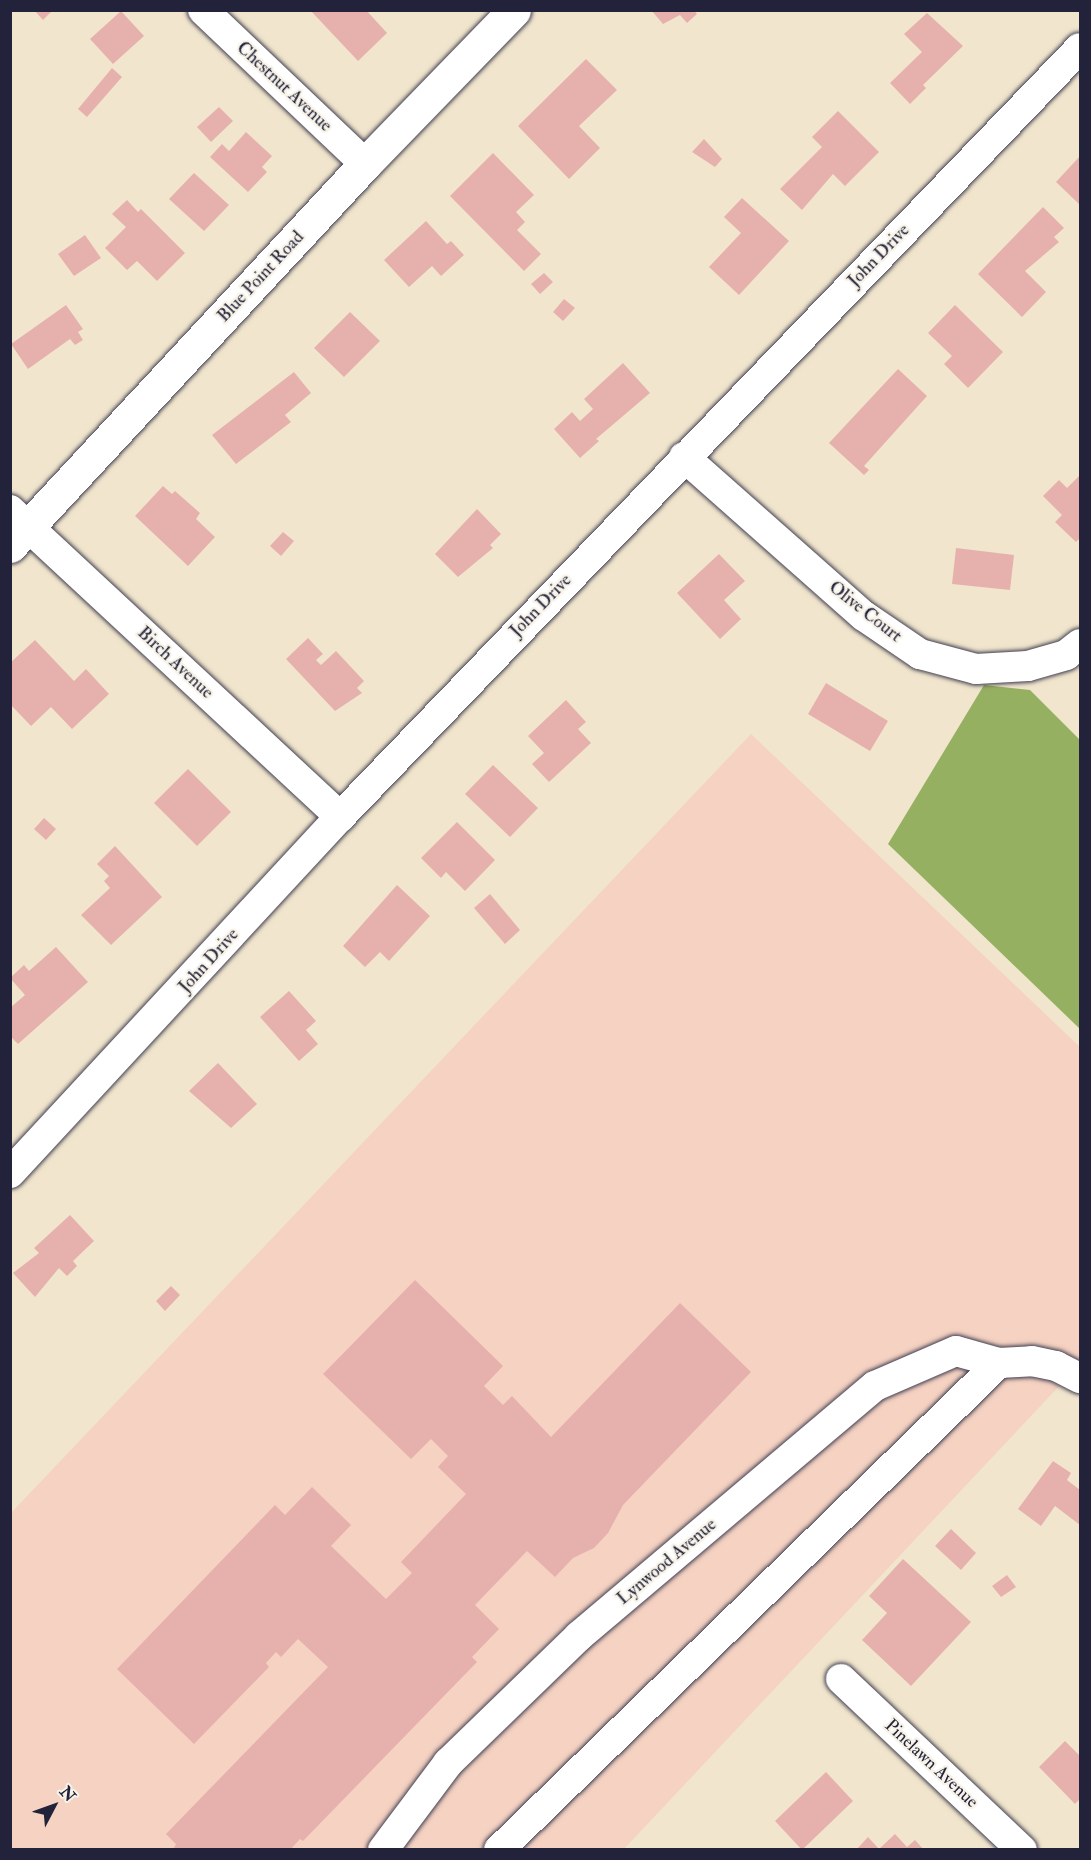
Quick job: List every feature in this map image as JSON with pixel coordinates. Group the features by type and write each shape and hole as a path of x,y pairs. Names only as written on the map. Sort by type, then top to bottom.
{"street":[{"name":"Chestnut Avenue","path":"203,10 365,164"},
{"name":"Blue Point Road","path":"17,528 514,10"},
{"name":"John Drive","path":"10,1173 340,817 1080,48"},
{"name":"Olive Court","path":"684,457 864,616 920,654 976,669 1017,667 1066,655 1080,644"},
{"name":"Birch Avenue","path":"17,528 340,817"},
{"name":"Lynwood Avenue","path":"382,1850 448,1763 579,1636 875,1386 956,1351 999,1363 1032,1361 1075,1375"},
{"path":"499,1850 999,1363"},
{"name":"Pinelawn Avenue","path":"841,1679 1022,1850"}],"shaded area":[{"path":"751,734 1080,1047 1080,1364 624,1849 11,1849 10,1514"}],"green space":[{"path":"984,685 1030,690 1080,740 1080,1029 888,844"}],"building":[{"path":"34,10 53,10 43,20"},
{"path":"310,10 366,10 387,33 358,61"},
{"path":"651,10 694,10 697,14 687,23 680,15 663,24"},
{"path":"121,11 144,36 113,64 90,39"},
{"path":"927,13 963,46 923,85 926,88 910,104 890,83 922,52 904,34"},
{"path":"586,59 617,90 579,126 600,148 569,179 518,126"},
{"path":"112,68 122,77 87,117 78,109"},
{"path":"219,107 233,121 211,142 197,127"},
{"path":"838,111 879,152 845,186 833,174 802,210 780,189 822,147 812,137"},
{"path":"246,132 272,156 262,167 267,172 248,192 210,157 222,144 229,151"},
{"path":"704,139 722,159 715,167 692,152"},
{"path":"493,153 534,195 516,212 525,222 517,230 541,254 524,271 450,196"},
{"path":"1080,156 1080,205 1056,182"},
{"path":"194,173 229,205 204,231 169,199"},
{"path":"742,198 789,241 739,295 709,267 741,233 724,217"},
{"path":"127,200 138,212 141,209 185,253 157,281 137,261 127,270 105,248 126,227 112,214"},
{"path":"1043,207 1064,228 1054,237 1059,242 1025,271 1046,292 1022,317 978,274"},
{"path":"426,221 447,244 451,241 464,255 441,276 432,266 409,287 384,260"},
{"path":"85,235 101,258 74,276 58,254"},
{"path":"544,273 553,282 540,294 531,284"},
{"path":"564,299 575,308 563,321 553,312"},
{"path":"66,305 83,329 78,332 83,340 75,345 70,339 28,369 11,344"},
{"path":"955,305 1003,352 968,388 944,364 952,356 928,333"},
{"path":"350,312 380,341 344,377 314,348"},
{"path":"623,363 650,393 596,439 599,441 580,458 554,429 572,412 580,421 593,409 584,399"},
{"path":"898,369 927,396 864,466 869,470 864,475 829,443"},
{"path":"294,372 311,393 285,415 291,422 236,464 212,435"},
{"path":"1080,475 1080,538 1076,542 1055,522 1062,515 1043,496 1059,480 1067,488"},
{"path":"163,486 172,494 175,491 200,513 196,519 215,537 188,566 135,516"},
{"path":"477,509 501,534 490,545 493,548 458,577 435,554"},
{"path":"283,532 294,541 281,556 270,546"},
{"path":"956,548 1014,555 1010,590 952,584"},
{"path":"719,554 745,581 724,600 741,619 720,639 677,593"},
{"path":"308,638 323,654 316,660 321,665 336,651 364,681 357,688 362,693 335,711 286,659"},
{"path":"35,640 74,681 86,669 109,694 72,729 51,707 31,726 10,704 10,663"},
{"path":"826,683 888,721 870,751 808,714"},
{"path":"566,700 586,722 578,729 591,743 549,782 532,764 544,753 528,736"},
{"path":"493,765 538,808 510,837 465,794"},
{"path":"188,769 231,812 197,846 154,803"},
{"path":"44,818 56,829 46,840 34,829"},
{"path":"457,822 495,860 465,891 446,872 441,878 421,858"},
{"path":"115,846 162,897 111,945 81,915 110,888 104,881 109,876 97,864"},
{"path":"397,885 430,916 389,961 380,952 365,967 343,946"},
{"path":"490,894 520,930 505,944 474,908"},
{"path":"56,947 88,982 18,1044 10,1036 10,1008 25,995 10,978 24,965 29,971"},
{"path":"289,991 316,1021 306,1030 318,1044 299,1061 260,1017"},
{"path":"218,1063 257,1104 231,1128 189,1091"},
{"path":"70,1215 94,1241 73,1261 77,1266 67,1276 59,1268 35,1297 13,1273 39,1253 34,1248"},
{"path":"415,1280 503,1366 484,1386 503,1405 512,1396 551,1437 680,1303 751,1372 623,1505 608,1533 594,1548 573,1558 555,1577 527,1551 475,1605 499,1629 472,1657 477,1662 303,1841 300,1839 290,1850 173,1850 176,1844 166,1834 328,1667 298,1639 281,1657 276,1652 266,1663 269,1667 194,1744 117,1669 275,1505 285,1515 312,1487 351,1525 331,1546 386,1599 412,1573 401,1562 466,1494 438,1467 448,1456 431,1439 411,1459 323,1374"},
{"path":"171,1286 180,1295 165,1311 156,1301"},
{"path":"1053,1461 1071,1473 1067,1480 1080,1490 1080,1525 1055,1506 1041,1526 1018,1509"},
{"path":"951,1529 976,1553 961,1570 935,1546"},
{"path":"903,1559 971,1622 911,1686 862,1640 887,1613 869,1596"},
{"path":"1007,1575 1016,1587 1001,1597 992,1586"},
{"path":"1065,1741 1080,1756 1080,1799 1075,1804 1039,1767"},
{"path":"826,1772 853,1801 802,1850 775,1821"},
{"path":"895,1834 907,1847 915,1840 924,1850 856,1850 868,1837 879,1849"}]}
